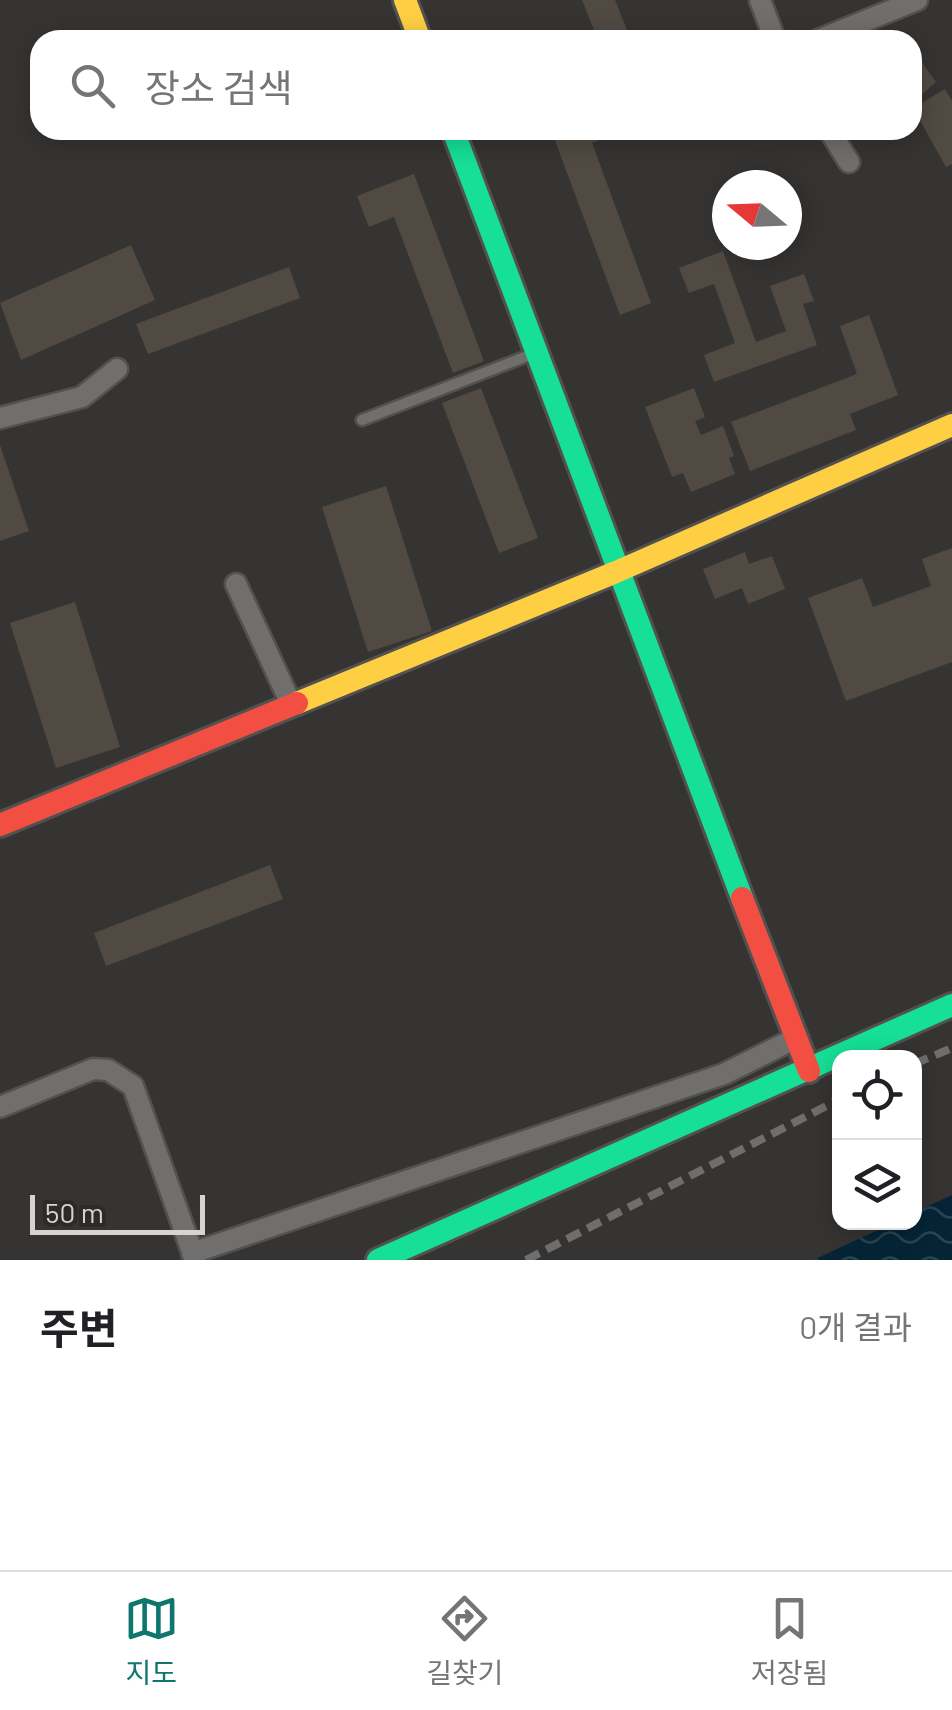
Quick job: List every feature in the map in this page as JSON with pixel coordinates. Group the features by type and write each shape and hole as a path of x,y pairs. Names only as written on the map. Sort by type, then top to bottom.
{"street":[{"path":"406,0 416,30"},
{"path":"760,0 772,30"},
{"path":"843,30 917,0"},
{"path":"464,140 535,353 616,572 809,1071"},
{"path":"836,140 850,162"},
{"path":"0,418 82,397 116,369"},
{"path":"1,819 292,706 616,572 952,424"},
{"path":"236,584 292,706"},
{"path":"378,1260 952,1005"},
{"path":"0,1107 93,1069 108,1070 133,1086 194,1256 724,1074 796,1038"}],"lane":[{"path":"362,420 535,353"}],"water":[{"path":"952,1195 952,1260 813,1260 878,1230 922,1230 922,1209"}],"building":[{"path":"582,0 615,0 627,30 594,30"},
{"path":"922,62 936,82 922,94"},
{"path":"945,89 952,101 952,164 946,167 922,124 922,103"},
{"path":"555,140 600,140 592,143 651,303 620,315"},
{"path":"414,174 484,361 453,373 394,217 369,227 357,196"},
{"path":"131,245 155,300 21,360 0,303"},
{"path":"712,255 712,260 726,260 756,342 786,331 770,286 804,274 814,301 803,304 817,345 714,382 704,355 735,343 714,284 689,293 679,268"},
{"path":"289,267 300,298 148,354 136,324"},
{"path":"869,315 898,395 850,414 856,430 750,471 731,422 857,374 840,326"},
{"path":"481,388 538,538 499,553 442,403"},
{"path":"694,388 705,417 695,421 701,435 723,426 734,456 729,458 735,474 691,492 683,473 672,477 645,407"},
{"path":"0,445 29,531 0,541"},
{"path":"386,486 432,631 368,652 322,507"},
{"path":"952,548 952,662 846,701 808,598 862,578 873,607 931,586 922,559"},
{"path":"745,552 749,564 772,556 785,589 748,604 742,588 715,599 703,569"},
{"path":"75,602 120,747 56,768 10,623"},
{"path":"270,865 283,899 106,966 94,933"}],"railway":[{"path":"922,1061 952,1048"},
{"path":"526,1260 832,1103"}],"traffic: fast":[{"path":"457,140 742,898"},
{"path":"378,1260 952,1005"}],"traffic: slow":[{"path":"405,0 416,30"},
{"path":"297,703 616,572 952,425"}],"traffic: jam":[{"path":"0,825 297,703"},
{"path":"742,898 809,1071"}]}
